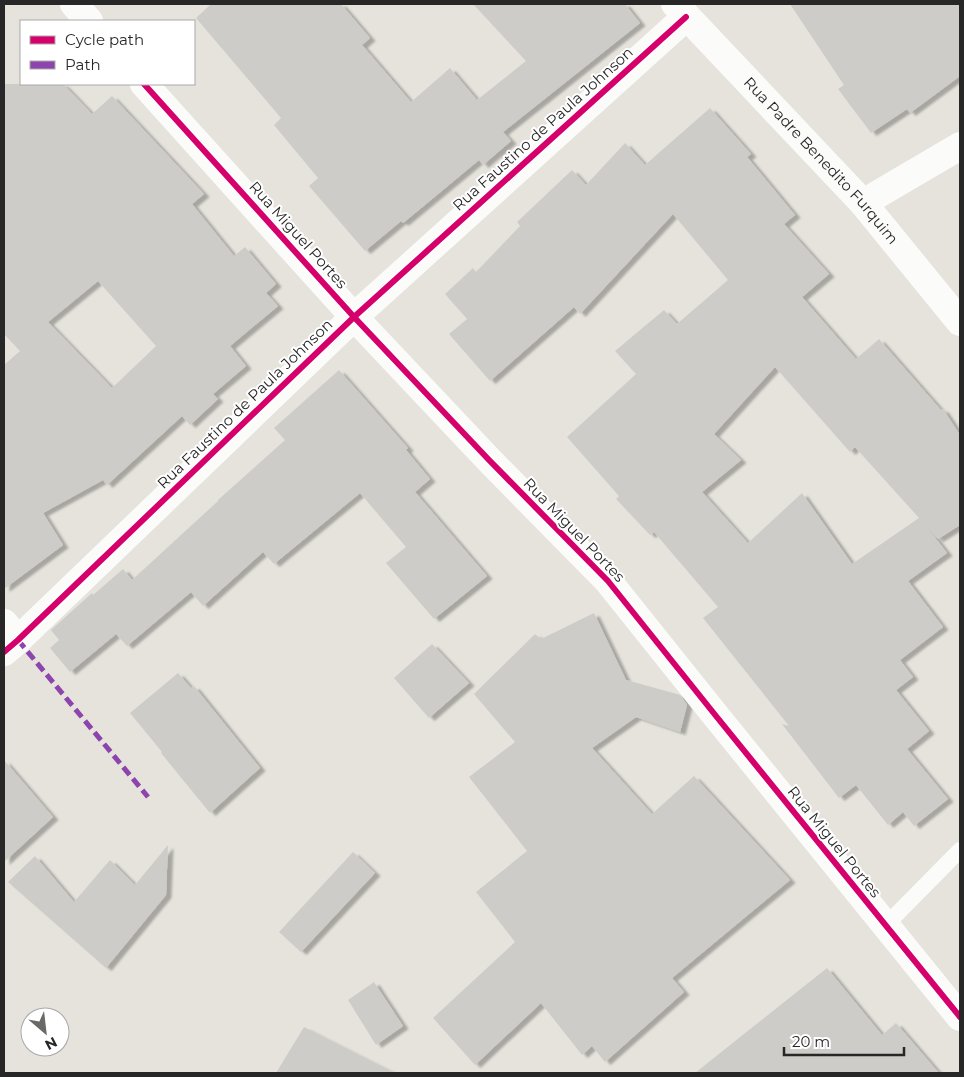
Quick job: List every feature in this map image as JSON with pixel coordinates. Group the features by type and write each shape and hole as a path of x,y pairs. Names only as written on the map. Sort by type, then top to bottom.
{"street":[{"path":"74,4 88,20"},
{"name":"Rua Padre Benedito Furquim","path":"680,10 864,203 960,322"},
{"name":"Rua Faustino de Paula Johnson","path":"9,638 680,10"},
{"name":"Rua Miguel Portes","path":"145,85 354,317 489,460 608,581 960,1017"},
{"path":"864,203 960,146"}],"lane":[{"path":"886,925 960,850"}],"building":[{"path":"211,4 341,4 370,38 362,45 411,102 450,68 477,100 526,61 473,4 625,4 640,23 503,132 511,141 483,165 479,160 403,223 401,221 365,251 309,186 318,178 274,125 281,118 196,18"},
{"path":"790,4 960,4 960,76 910,113 907,109 871,133 838,89 844,85"},
{"path":"4,84 64,85 92,114 112,96 204,194 192,204 234,256 245,247 276,284 266,293 278,306 230,346 246,366 213,394 218,399 190,425 182,416 107,485 103,480 43,513 63,545 4,589 4,365 20,351 4,334","holes":["98,281 156,346 112,388 48,322"]},
{"path":"710,108 751,154 747,157 795,215 784,224 829,274 802,297 856,359 879,339 941,410 943,409 960,435 960,525 938,539 927,527 947,553 908,581 943,627 900,660 913,677 896,690 929,731 907,749 948,799 914,826 903,812 888,825 856,785 839,798 782,724 789,726 703,618 718,607 654,532 650,535 616,499 619,496 567,437 636,374 615,351 664,310 677,324 728,280 673,214 580,314 574,307 490,381 449,334 467,319 445,294 473,268 476,272 520,226 517,222 572,170 586,185 625,143 645,165","holes":["775,367 850,452 855,447 919,518 852,564 802,493 748,543 702,492 741,460 714,434"]},
{"path":"339,370 408,448 406,450 430,479 415,492 487,576 434,619 386,563 406,547 360,493 274,564 263,552 203,606 191,592 127,646 116,634 70,672 50,648 59,640 51,630 92,593 93,595 123,569 132,580 285,440 274,428"},
{"path":"594,613 626,680 680,695 687,705 680,732 636,717 592,748 652,814 694,776 790,880 672,978 684,992 605,1062 592,1046 582,1055 541,1003 475,1065 433,1018 515,942 476,892 527,851 469,777 515,742 474,694 535,634 541,639"},
{"path":"432,644 469,683 429,718 394,678"},
{"path":"178,673 191,688 194,686 260,768 210,813 130,713"},
{"path":"4,760 53,817 4,862"},
{"path":"168,845 166,895 106,968 8,882 35,856 74,902 110,860 135,885"},
{"path":"353,852 375,873 301,952 279,932"},
{"path":"827,968 882,1035 896,1023 939,1073 695,1073"},
{"path":"374,982 403,1026 376,1045 348,1000"},
{"path":"304,1027 395,1073 276,1073"}],"marked path":[{"path":"18,640 148,797"}],"cycle path":[{"path":"4,652 354,317 686,17"},
{"path":"145,85 354,317 489,460 608,581 960,1017"}]}
